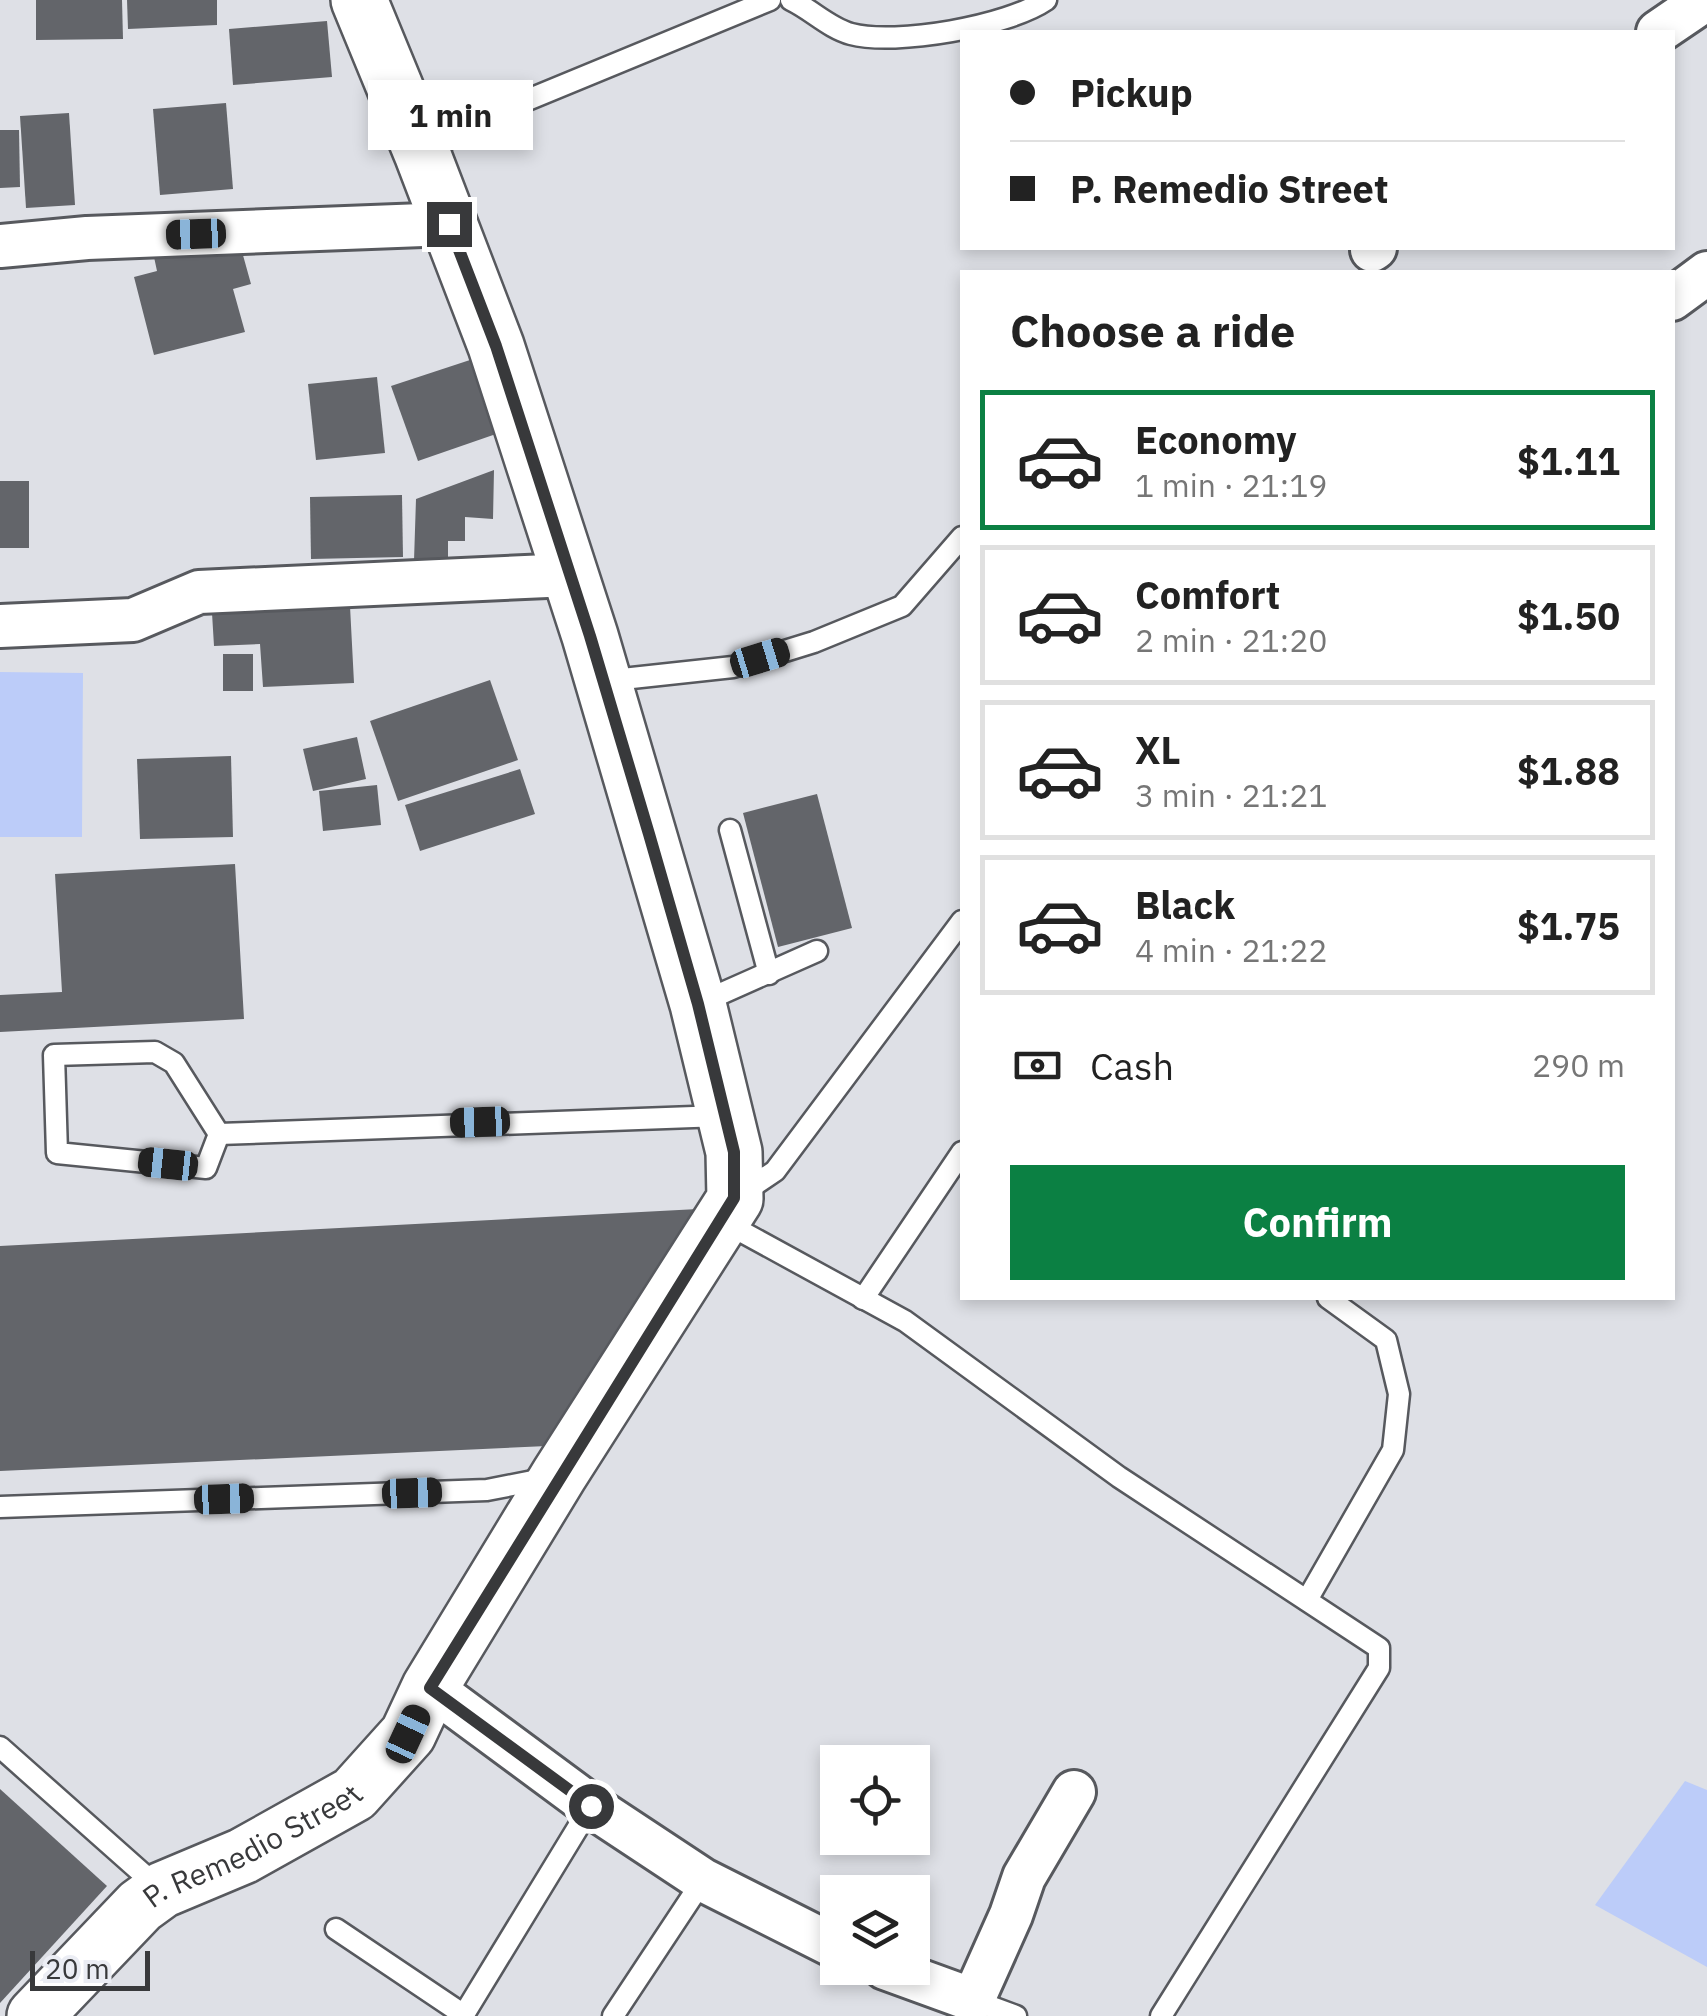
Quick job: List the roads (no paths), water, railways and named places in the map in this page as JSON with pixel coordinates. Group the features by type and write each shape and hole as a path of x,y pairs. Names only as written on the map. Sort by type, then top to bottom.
{"street":[{"path":"359,0 496,346 570,576 698,1004 734,1152 728,1209"},
{"path":"1661,30 1705,0"},
{"path":"0,246 87,238 449,224"},
{"path":"1675,297 1707,272"},
{"path":"0,626 133,620 199,592 570,576"},
{"name":"P. Remedio Street","path":"57,2009 140,1906 162,1890 243,1856 354,1794 408,1734 430,1688 559,1475 728,1209"},
{"path":"430,1688 591,1806 703,1880 820,1939"},
{"path":"930,1984 973,2000 1024,1877 1074,1792"}],"lane":[{"path":"422,154 496,113 770,0"},
{"path":"791,0 849,34 874,38 905,37 1004,20 1046,0"},
{"path":"602,681 732,667 814,642 902,606 960,539"},
{"path":"730,830 769,974"},
{"path":"960,924 775,1170 728,1209 904,1322 1120,1477 1379,1648 1379,1668 1161,2016"},
{"path":"698,1004 817,952"},
{"path":"155,1052 174,1063 219,1134 206,1168 58,1153 54,1055 155,1052"},
{"path":"219,1134 723,1116"},
{"path":"863,1299 960,1155"},
{"path":"1306,1600 1392,1450 1398,1394 1386,1340 1331,1300"},
{"path":"0,1507 486,1490 559,1475"},
{"path":"0,1747 162,1890"},
{"path":"336,1929 464,2015 591,1806"},
{"path":"613,2016 703,1880"},
{"path":"973,2000 1016,2016"}]}
